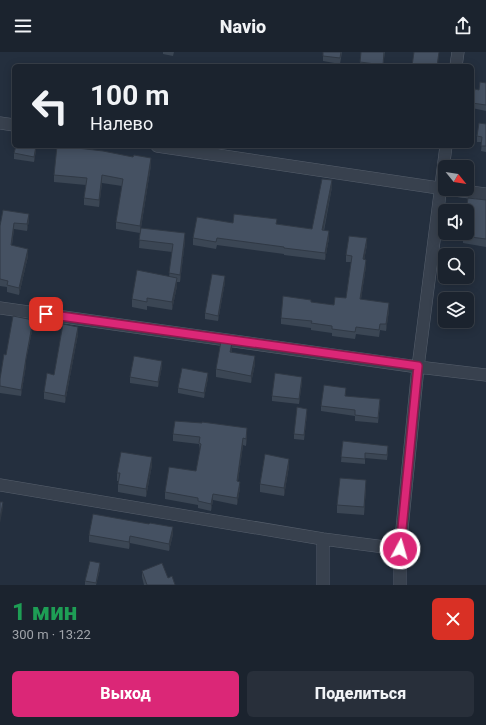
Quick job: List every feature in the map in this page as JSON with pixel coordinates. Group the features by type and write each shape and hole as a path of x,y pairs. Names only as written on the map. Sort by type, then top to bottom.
{"street":[{"path":"456,64 458,52"},
{"path":"0,122 12,125"},
{"path":"170,148 438,188"},
{"path":"445,160 446,148"},
{"path":"474,193 486,194"},
{"path":"400,585 400,549 418,366 443,196"},
{"path":"0,308 486,375"},
{"path":"0,485 323,539 400,549"},
{"path":"323,539 323,585"}],"building":[{"path":"323,52 341,52 340,58 323,56"},
{"path":"361,52 384,52 383,64 360,62"},
{"path":"414,52 439,52 437,64 412,64"},
{"path":"480,82 486,83 486,105 474,103 475,89 479,90"},
{"path":"479,123 486,124 486,146 481,146 482,137 477,136"},
{"path":"15,148 36,148 34,157 14,153"},
{"path":"57,148 77,148 133,157 134,155 151,158 140,226 116,222 123,179 102,175 99,200 84,198 87,178 54,175"},
{"path":"322,179 332,180 322,230 329,231 325,253 217,238 216,242 193,238 197,217 233,223 234,214 277,219 276,224 312,229"},
{"path":"468,198 486,200 486,239 474,237 474,204 467,204"},
{"path":"3,210 29,214 27,224 14,223 11,245 28,249 19,288 7,285 8,281 0,279 0,226"},
{"path":"141,228 185,233 180,275 169,273 173,244 139,240"},
{"path":"349,236 367,238 363,259 366,260 360,299 389,303 386,324 380,324 379,330 356,327 355,332 332,329 332,326 311,323 312,321 281,318 283,296 334,305 335,297 346,298 352,256 346,255"},
{"path":"137,270 177,278 172,302 147,298 147,302 132,299"},
{"path":"212,274 225,276 218,316 205,313"},
{"path":"13,316 33,320 21,390 0,386 4,354 6,355"},
{"path":"63,324 78,327 65,396 44,392 47,373 54,375"},
{"path":"221,341 232,343 230,352 255,356 251,376 216,369"},
{"path":"134,356 162,361 158,382 130,377"},
{"path":"182,368 208,373 204,393 178,388"},
{"path":"275,373 302,377 299,399 272,396"},
{"path":"324,385 346,388 345,396 380,399 378,418 355,415 355,410 321,406"},
{"path":"297,407 307,409 304,435 294,434"},
{"path":"175,421 202,422 247,428 246,439 243,438 237,481 240,482 237,498 213,494 211,504 198,501 198,498 165,492 169,467 196,471 201,444 199,443 200,437 173,434"},
{"path":"343,441 388,446 387,455 365,453 365,459 341,457"},
{"path":"121,452 152,457 146,489 118,484 120,473 117,473"},
{"path":"265,454 289,459 284,488 260,484"},
{"path":"340,478 366,480 364,507 337,505"},
{"path":"0,502 3,502 0,518"},
{"path":"93,514 173,527 169,544 130,536 129,542 89,535"},
{"path":"90,561 100,563 96,583 85,581"},
{"path":"162,563 168,578 172,576 175,585 147,585 142,571"}],"route":[{"path":"46,314 418,366 400,549"}]}
